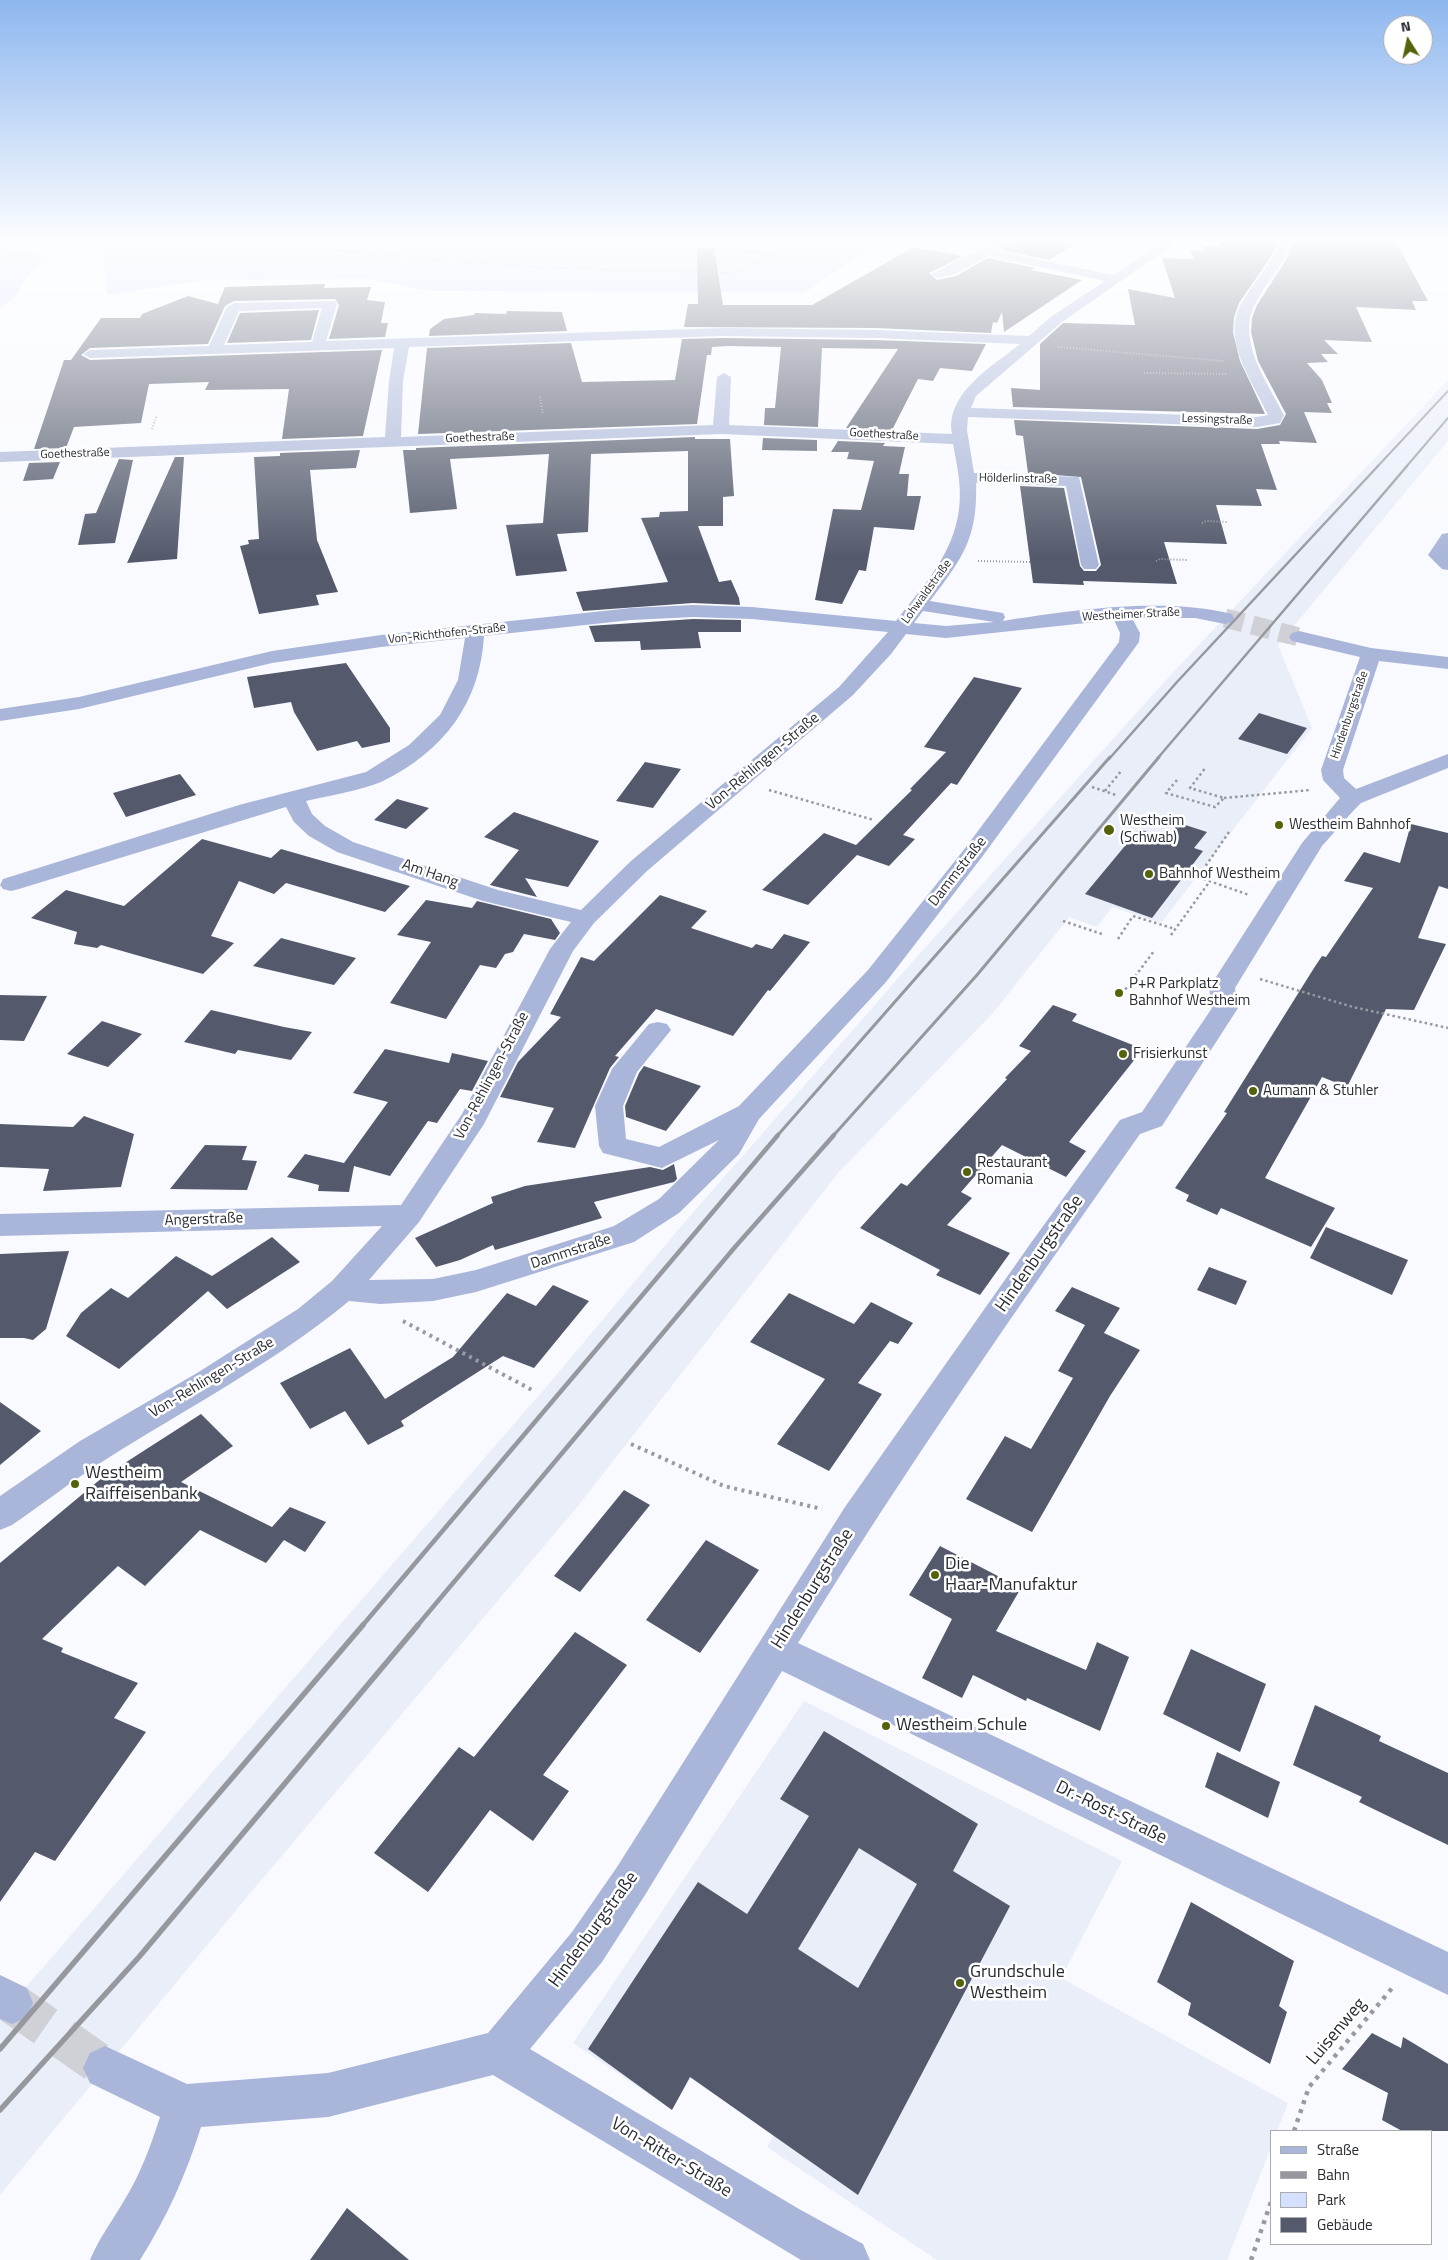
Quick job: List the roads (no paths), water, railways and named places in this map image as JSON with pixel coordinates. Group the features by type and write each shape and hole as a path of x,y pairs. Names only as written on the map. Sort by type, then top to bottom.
{"street":[{"path":"90,354 268,347"},
{"path":"393,442 396,381 401,347"},
{"name":"Lohwaldstraße","path":"901,629 952,560 966,522 967,478 959,439 961,412 976,386 1022,347"},
{"name":"Lessingstraße","path":"961,412 1257,422 1274,420 1276,415 1244,347"},
{"path":"721,428 724,377"},
{"name":"Goethestraße","path":"0,457 721,428 959,439"},
{"name":"Hölderlinstraße","path":"967,478 1073,481 1090,565"},
{"path":"1448,538 1437,555 1448,565"},
{"name":"Westheimer Straße","path":"918,606 990,617 1036,621"},
{"name":"Von-Richthofen-Straße","path":"0,715 79,703 272,657 475,630 631,614 692,611 777,615 901,629"},
{"name":"Westheimer Straße","path":"901,629 966,632 1036,621 1120,613 1187,612 1225,618"},
{"name":"Dammstraße","path":"343,1289 380,1292 442,1288 476,1281 624,1234 669,1206 690,1188 729,1147 749,1113 877,976 974,852 1129,642 1130,633 1120,613"},
{"name":"Von-Rehlingen-Straße","path":"0,1514 114,1436 261,1349 309,1317 343,1289 409,1214 474,1117 562,949 586,918 632,872 846,691 901,629"},
{"path":"12,884 247,810 374,777 413,752 434,735 450,718 467,685 472,667 475,630"},
{"path":"1299,637 1371,654 1448,663"},
{"name":"Hindenburgstraße","path":"1353,798 1334,780 1332,770 1371,654"},
{"name":"Hindenburgstraße","path":"105,2068 186,2106 328,2095 496,2053 503,2049 587,1947 857,1517 1043,1248 1130,1127 1152,1119 1225,1008 1222,988 1313,843 1353,798 1448,760"},
{"name":"Am Hang","path":"293,798 302,817 317,831 346,847 491,896 586,918"},
{"name":"Dammstraße","path":"658,1030 625,1068 609,1106 613,1146 662,1158 749,1113"},
{"name":"Angerstraße","path":"0,1225 409,1214"},
{"name":"Dr.-Rost-Straße","path":"775,1650 1432,1967"},
{"name":"Von-Ritter-Straße","path":"496,2053 783,2225 847,2260"},
{"path":"113,2260 142,2215 165,2170 186,2106"}],"tunnel":[{"path":"1225,618 1299,637"},
{"path":"12,2003 105,2068"}],"railway":[{"path":"1377,467 1448,391"},
{"path":"1406,467 1448,418"},
{"path":"1109,759 1177,682 1378,466"},
{"path":"1157,759 1407,466"},
{"path":"777,1136 1110,757"},
{"path":"833,1136 977,975 1159,757"},
{"path":"362,1626 778,1135"},
{"path":"417,1626 735,1247 834,1135"},
{"path":"0,2049 363,1625"},
{"path":"0,2110 139,1957 418,1625"}],"place":[{"name":"Westheim Bahnhof","path":"1279,825"},
{"name":"Westheim (Schwab)","path":"1109,830"},
{"name":"Bahnhof Westheim","path":"1149,874"},
{"name":"P+R Parkplatz Bahnhof Westheim","path":"1119,993"},
{"name":"Frisierkunst","path":"1123,1054"},
{"name":"Aumann & Stuhler","path":"1253,1091"},
{"name":"Restaurant Romania","path":"967,1172"},
{"name":"Westheim Raiffeisenbank","path":"75,1484"},
{"name":"Die Haar-Manufaktur","path":"935,1575"},
{"name":"Westheim Schule","path":"886,1726"},
{"name":"Grundschule Westheim","path":"960,1983"}]}
